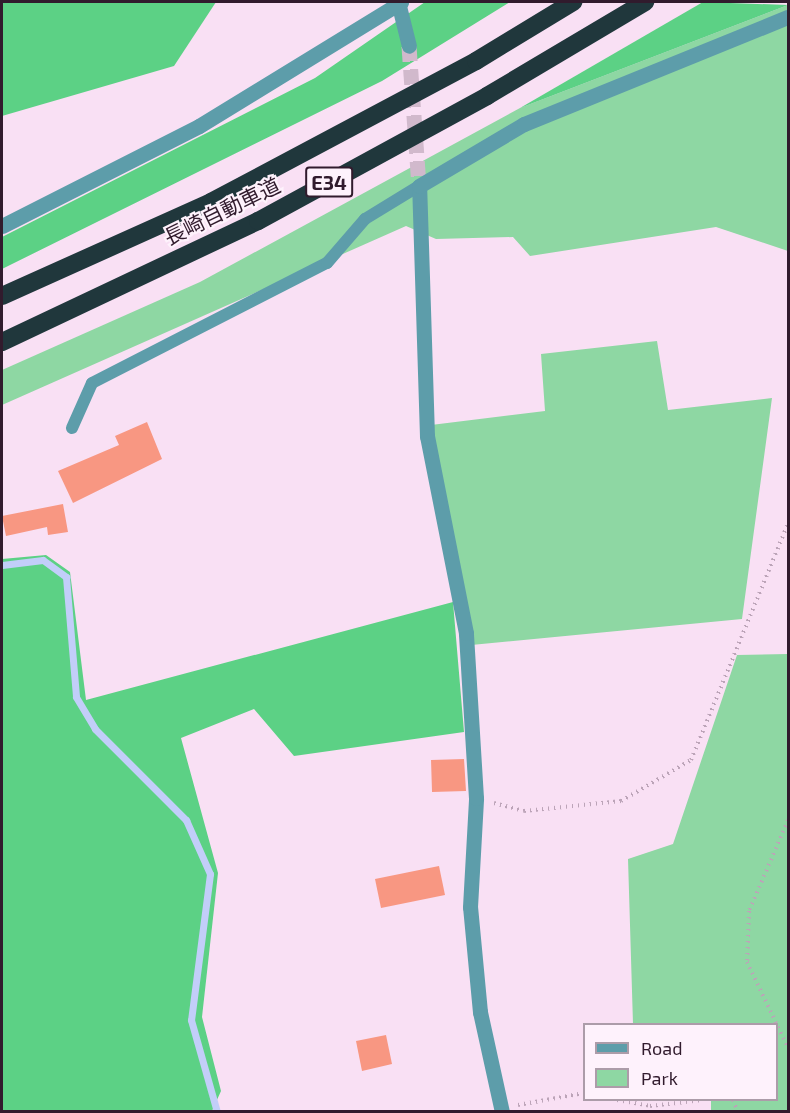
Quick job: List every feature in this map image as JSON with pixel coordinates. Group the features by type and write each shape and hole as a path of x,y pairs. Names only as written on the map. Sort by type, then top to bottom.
{"highway":[{"name":"長崎自動車道","path":"2,296 211,202 476,61 573,2"},
{"name":"長崎自動車道","path":"2,342 258,221 487,96 645,2"}],"street":[{"path":"2,226 199,126 399,2 409,46"},
{"path":"502,1110 480,1012 470,907 476,798 466,633 427,436 419,186 524,124 789,17"}],"lane":[{"path":"72,428 92,383 327,263 365,219 419,186"}],"path":[{"path":"476,798 524,811 621,801 691,760 789,524"},
{"path":"777,1023 747,962 749,911 789,820"},
{"path":"778,1025 789,1048"},
{"path":"502,1110 583,1093"},
{"path":"622,1101 650,1106 695,1101"}],"green space":[{"path":"2,2 216,2 174,66 2,116"},
{"path":"425,2 510,2 382,81 2,269 2,237 315,78"},
{"path":"703,2 788,5 520,108"},
{"path":"788,5 788,251 716,227 530,256 513,237 436,239 406,226 2,405 2,370 200,282 520,108"},
{"path":"657,341 668,410 772,398 742,619 461,646 431,425 545,411 541,354"},
{"path":"46,555 70,572 86,700 453,602 464,732 294,756 254,709 181,738 218,873 202,1017 221,1091 212,1111 2,1112 2,559"},
{"path":"788,654 788,1111 711,1111 711,1101 778,1101 778,1023 633,1023 628,859 673,844 737,655"}],"building":[{"path":"147,422 162,459 73,503 58,471 119,445 115,436"},
{"path":"63,504 68,532 48,535 47,527 6,536 2,516"},
{"path":"464,759 466,791 432,792 431,760"},
{"path":"439,866 445,895 381,908 375,879"},
{"path":"386,1035 392,1064 362,1071 356,1041"}],"waterway":[{"path":"2,565 43,560 66,577 76,697 95,729 186,820 210,874 191,1020 217,1112"}],"tunnel":[{"path":"409,46 419,186"}]}
